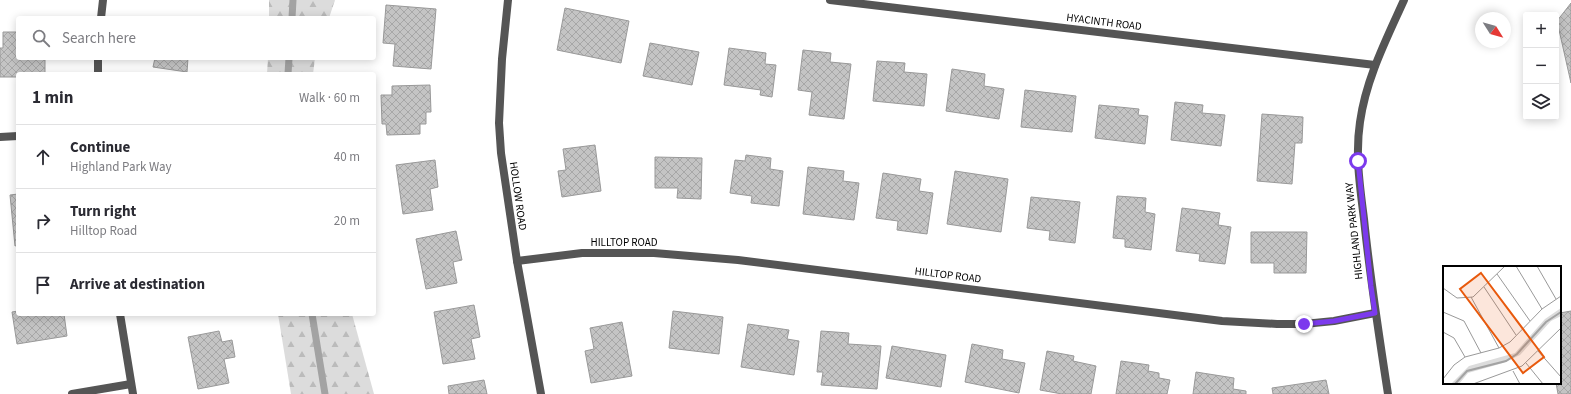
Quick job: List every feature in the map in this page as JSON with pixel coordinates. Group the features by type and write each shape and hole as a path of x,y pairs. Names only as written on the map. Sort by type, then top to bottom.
{"street":[{"path":"101,16 103,0"},
{"name":"HOLLOW ROAD","path":"508,0 502,59 499,123 501,154 517,261 541,394"},
{"name":"HYACINTH ROAD","path":"830,0 1374,65"},
{"name":"HIGHLAND PARK WAY","path":"1388,394 1371,286 1358,161 1360,123 1367,87 1374,65 1404,0"},
{"path":"98,60 98,72"},
{"path":"0,137 16,136"},
{"name":"HILLTOP ROAD","path":"517,261 590,253 654,253 738,260 1222,321 1277,324 1334,321 1375,313"},
{"path":"120,316 133,394"},
{"path":"72,394 131,384"}],"green space":[{"path":"269,0 335,0 330,16 269,16"},
{"path":"268,60 315,60 313,72 267,72"},
{"path":"278,316 353,316 374,394 291,394"}],"building":[{"path":"1571,3 1571,83 1559,30 1559,18"},
{"path":"386,5 436,9 431,69 393,66 395,44 383,43"},
{"path":"565,8 629,21 621,63 557,50"},
{"path":"3,32 16,32 16,60 45,60 45,72 16,72 16,77 0,77 0,48 3,48"},
{"path":"650,43 699,52 692,85 643,76"},
{"path":"729,48 766,53 765,64 776,65 772,97 760,95 761,90 724,85"},
{"path":"803,50 831,53 830,62 851,64 844,119 809,115 812,92 798,90"},
{"path":"155,60 188,60 187,72 153,67"},
{"path":"877,61 905,63 904,72 927,74 924,106 873,101"},
{"path":"952,69 985,74 984,86 1004,89 999,119 946,111"},
{"path":"430,85 431,112 426,112 426,124 420,124 420,134 387,135 386,124 382,124 381,95 392,95 392,86"},
{"path":"1025,90 1076,96 1072,132 1021,127"},
{"path":"1175,102 1203,105 1202,113 1225,115 1221,146 1171,140"},
{"path":"1099,105 1139,109 1138,115 1148,116 1145,144 1095,138"},
{"path":"1262,114 1303,117 1302,143 1295,143 1292,184 1257,181"},
{"path":"595,145 601,191 562,197 558,171 566,170 563,149"},
{"path":"746,155 771,158 770,169 783,171 779,206 751,203 752,196 730,193 735,160 745,161"},
{"path":"655,157 702,158 701,199 677,198 678,188 655,188"},
{"path":"435,160 438,187 430,189 433,210 403,214 396,165"},
{"path":"808,167 844,171 843,181 859,183 854,220 803,214"},
{"path":"955,171 1008,179 1001,232 947,224"},
{"path":"883,173 921,179 919,191 933,193 927,234 897,230 898,221 876,218"},
{"path":"16,194 15,246 10,195"},
{"path":"1117,196 1146,198 1145,212 1155,214 1151,250 1125,247 1125,239 1113,238"},
{"path":"1031,197 1080,202 1075,243 1049,240 1050,231 1027,228"},
{"path":"1182,208 1220,213 1218,225 1231,227 1225,264 1199,261 1200,254 1176,251"},
{"path":"456,231 462,260 453,262 457,283 426,289 416,239"},
{"path":"1251,232 1307,232 1306,273 1274,273 1274,263 1251,263"},
{"path":"474,305 480,337 471,339 475,359 443,364 434,312"},
{"path":"16,311 16,316 64,316 67,336 17,344 12,312"},
{"path":"673,311 723,317 719,354 669,348"},
{"path":"1571,311 1571,394 1558,394 1556,384 1561,384 1561,313"},
{"path":"622,322 632,376 591,383 585,351 594,349 590,328"},
{"path":"748,324 789,330 787,339 799,341 794,375 741,367"},
{"path":"219,331 222,342 232,340 235,357 224,359 229,383 198,389 188,337"},
{"path":"821,331 849,333 848,344 881,346 877,389 821,385 823,372 817,372"},
{"path":"972,344 1003,350 1002,359 1025,363 1019,393 965,382"},
{"path":"892,346 946,355 941,387 886,378"},
{"path":"1047,351 1074,356 1073,361 1096,366 1091,394 1062,394 1040,390"},
{"path":"1121,361 1149,365 1148,371 1159,373 1159,378 1170,380 1167,394 1116,394"},
{"path":"1196,372 1234,378 1233,389 1246,391 1246,394 1193,394"},
{"path":"484,380 487,394 449,394 448,386"},
{"path":"1326,380 1329,394 1273,394 1272,388"}],"waterway":[{"path":"292,16 293,0"},
{"path":"288,72 289,60"},
{"path":"312,316 325,394"}],"route":[{"path":"1304,324 1334,321 1375,313 1358,161"}]}
